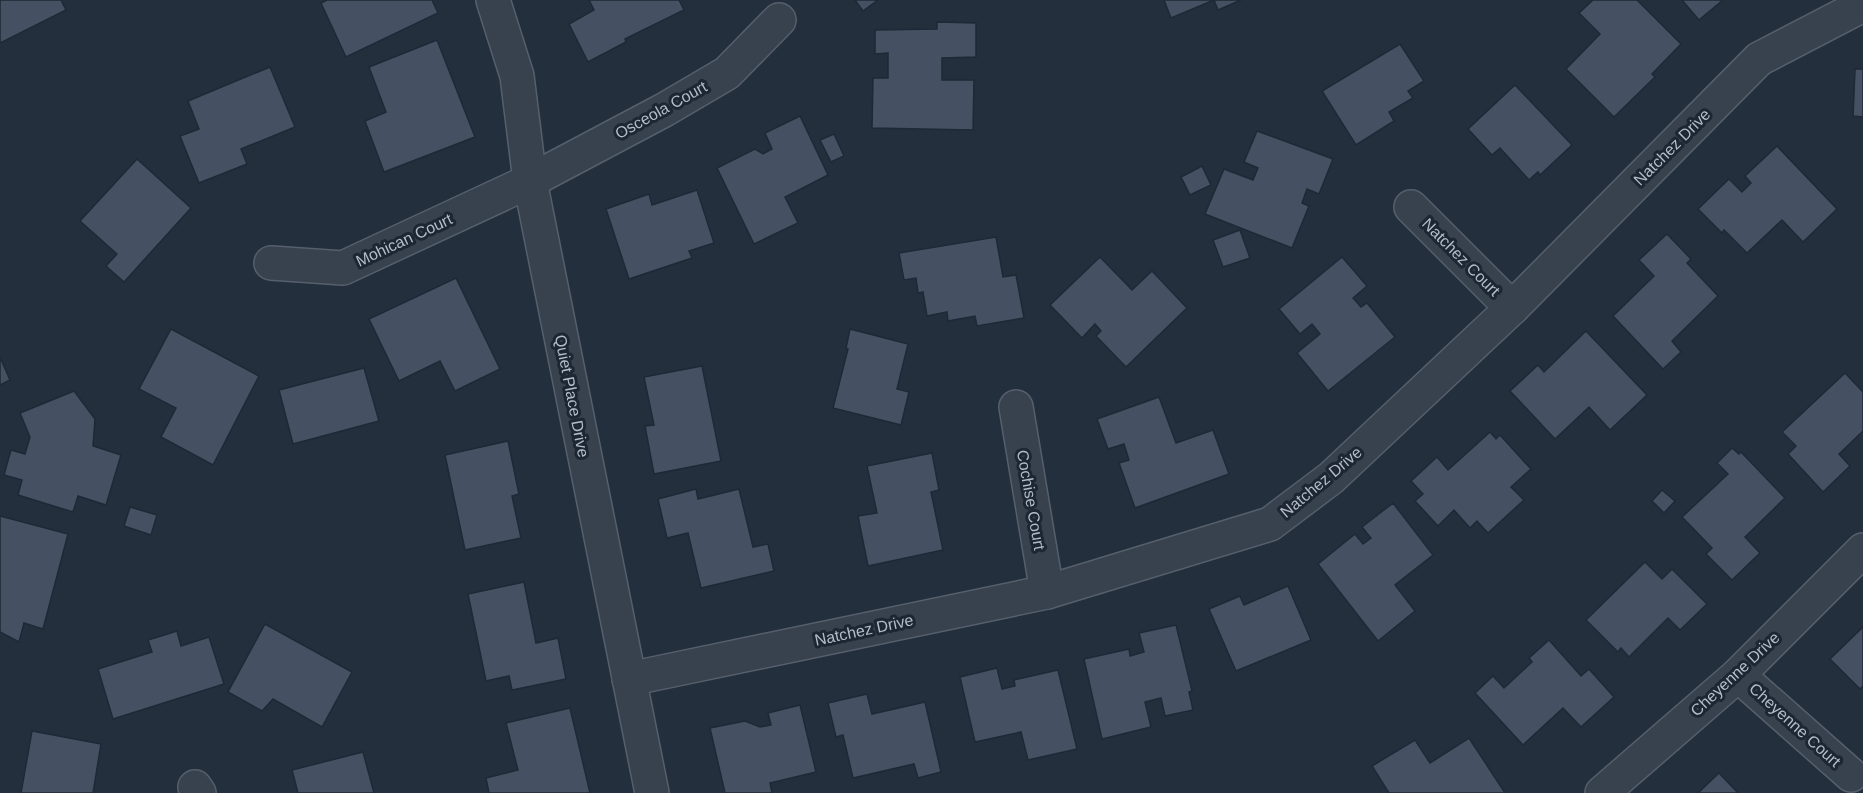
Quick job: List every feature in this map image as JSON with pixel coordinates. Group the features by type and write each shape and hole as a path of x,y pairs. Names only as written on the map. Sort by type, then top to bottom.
{"street":[{"name":"Quiet Place Drive","path":"493,0 517,76 530,181 652,793"},
{"name":"Natchez Drive","path":"629,679 1047,592 1270,524 1331,477 1512,308 1759,59 1863,5"},
{"name":"Osceola Court","path":"530,181 664,110 726,73 779,20"},
{"name":"Mohican Court","path":"271,263 343,268 530,181"},
{"name":"Natchez Court","path":"1411,207 1512,308"},
{"name":"Cochise Court","path":"1016,407 1047,592"},
{"name":"Cheyenne Drive","path":"1602,793 1738,675 1863,550"},
{"name":"Cheyenne Court","path":"1738,675 1851,775"}],"building":[{"path":"0,0 61,0 66,10 0,43"},
{"path":"327,0 432,0 438,13 346,57 321,3"},
{"path":"589,0 679,0 684,10 625,39 626,42 588,62 569,24 594,10"},
{"path":"855,0 878,0 863,11"},
{"path":"1164,0 1214,0 1171,18"},
{"path":"1214,0 1241,0 1218,10"},
{"path":"1593,0 1637,0 1681,44 1652,74 1655,77 1614,117 1566,69 1600,34 1579,13"},
{"path":"1682,0 1723,0 1699,20"},
{"path":"937,22 976,23 976,57 942,58 942,80 974,80 973,130 872,128 873,78 888,78 888,53 875,54 875,30 937,29"},
{"path":"437,40 475,137 384,172 365,121 386,112 369,67"},
{"path":"1400,44 1424,81 1408,91 1413,98 1389,112 1394,121 1356,145 1322,91"},
{"path":"270,67 295,127 241,149 247,164 199,183 180,136 199,129 188,101"},
{"path":"1855,69 1863,69 1863,117 1853,116"},
{"path":"1515,85 1572,145 1540,175 1538,172 1529,180 1500,148 1492,155 1468,129"},
{"path":"800,116 828,175 785,197 798,223 754,244 717,168 755,149 763,154 772,149 765,133"},
{"path":"1257,131 1333,159 1319,194 1307,189 1302,203 1309,206 1292,248 1205,214 1224,169 1253,180 1258,168 1244,162"},
{"path":"834,134 844,156 831,162 820,140"},
{"path":"1777,146 1837,209 1803,242 1782,220 1747,253 1724,230 1722,233 1698,209 1729,179 1742,192 1751,183 1745,176"},
{"path":"137,159 191,208 124,282 106,266 117,254 80,221"},
{"path":"1202,166 1211,185 1190,195 1181,177"},
{"path":"697,190 714,243 689,251 692,258 629,279 606,209 649,194 652,205"},
{"path":"1240,230 1250,258 1223,267 1213,240"},
{"path":"1667,234 1691,259 1687,263 1718,296 1672,341 1681,352 1663,369 1613,316 1654,276 1639,260"},
{"path":"996,237 1003,277 1016,275 1024,318 977,326 975,316 948,321 947,312 927,316 923,292 918,293 916,278 904,280 899,253"},
{"path":"1100,257 1132,290 1152,271 1187,308 1126,367 1096,336 1101,331 1095,324 1082,338 1050,305"},
{"path":"1342,257 1367,286 1353,298 1361,307 1367,303 1395,337 1328,391 1297,353 1320,334 1312,324 1300,334 1279,309"},
{"path":"456,278 500,369 455,391 440,361 399,381 369,319"},
{"path":"171,329 259,376 213,465 161,437 176,408 139,389"},
{"path":"850,329 908,344 897,389 909,392 901,425 833,408 848,349 846,348"},
{"path":"1586,331 1647,395 1610,430 1589,407 1555,439 1510,391 1538,365 1544,372"},
{"path":"0,357 10,380 0,385"},
{"path":"702,366 721,461 654,474 645,426 654,425 644,377"},
{"path":"364,368 379,421 293,444 279,390"},
{"path":"1845,373 1863,392 1863,431 1839,454 1850,466 1823,492 1788,454 1796,446 1782,432"},
{"path":"74,391 95,419 93,446 121,455 106,505 78,496 73,512 18,495 22,480 4,475 11,450 25,454 30,437 20,413"},
{"path":"1159,397 1176,443 1213,430 1229,474 1135,508 1119,463 1129,460 1124,444 1108,449 1097,419"},
{"path":"1490,432 1496,439 1500,435 1531,469 1511,487 1524,500 1488,533 1477,521 1470,528 1454,510 1438,526 1415,501 1423,494 1411,481 1437,457 1448,470"},
{"path":"508,441 519,494 512,496 521,538 465,550 445,455"},
{"path":"1732,448 1739,454 1741,452 1785,498 1745,537 1760,553 1732,580 1706,554 1712,548 1682,517 1728,474 1717,463"},
{"path":"932,453 939,490 931,492 943,550 868,566 858,516 877,513 867,466"},
{"path":"696,489 698,499 739,489 753,547 768,544 774,571 701,588 688,533 667,538 658,499"},
{"path":"1662,490 1675,501 1664,513 1652,501"},
{"path":"1393,503 1433,555 1395,585 1415,611 1378,641 1318,564 1355,534 1363,544 1371,538 1362,527"},
{"path":"130,507 157,515 151,535 124,526"},
{"path":"0,516 68,534 43,629 24,623 19,642 0,632"},
{"path":"1645,562 1662,579 1672,569 1707,604 1680,630 1668,618 1629,657 1621,648 1618,652 1586,620"},
{"path":"524,582 536,643 558,638 566,679 512,690 509,676 486,681 468,594"},
{"path":"1288,586 1311,640 1236,671 1209,609 1240,596 1244,605"},
{"path":"265,624 352,672 322,727 273,699 262,711 228,692"},
{"path":"1176,625 1192,691 1189,692 1193,710 1165,716 1161,698 1145,702 1151,727 1102,739 1084,659 1129,649 1130,656 1144,652 1139,633"},
{"path":"1863,627 1863,686 1860,689 1830,659"},
{"path":"177,631 181,646 209,637 224,684 113,719 98,669 152,652 148,640"},
{"path":"1549,640 1581,676 1589,669 1614,697 1581,727 1563,708 1523,745 1475,693 1493,676 1504,688 1532,662 1529,658"},
{"path":"997,668 1002,689 1015,686 1014,680 1058,670 1077,749 1028,760 1021,732 975,742 960,677"},
{"path":"867,694 872,714 925,702 941,772 918,778 914,764 853,778 843,735 836,737 828,703"},
{"path":"800,705 816,772 770,783 772,793 725,793 710,728 745,721 760,727 771,725 768,713"},
{"path":"570,708 590,793 489,793 486,778 518,770 506,723"},
{"path":"32,731 101,744 93,793 21,793"},
{"path":"1469,738 1505,793 1389,793 1372,766 1415,740 1430,763"},
{"path":"363,752 374,793 298,793 292,770"},
{"path":"1719,773 1738,793 1698,793"}]}
